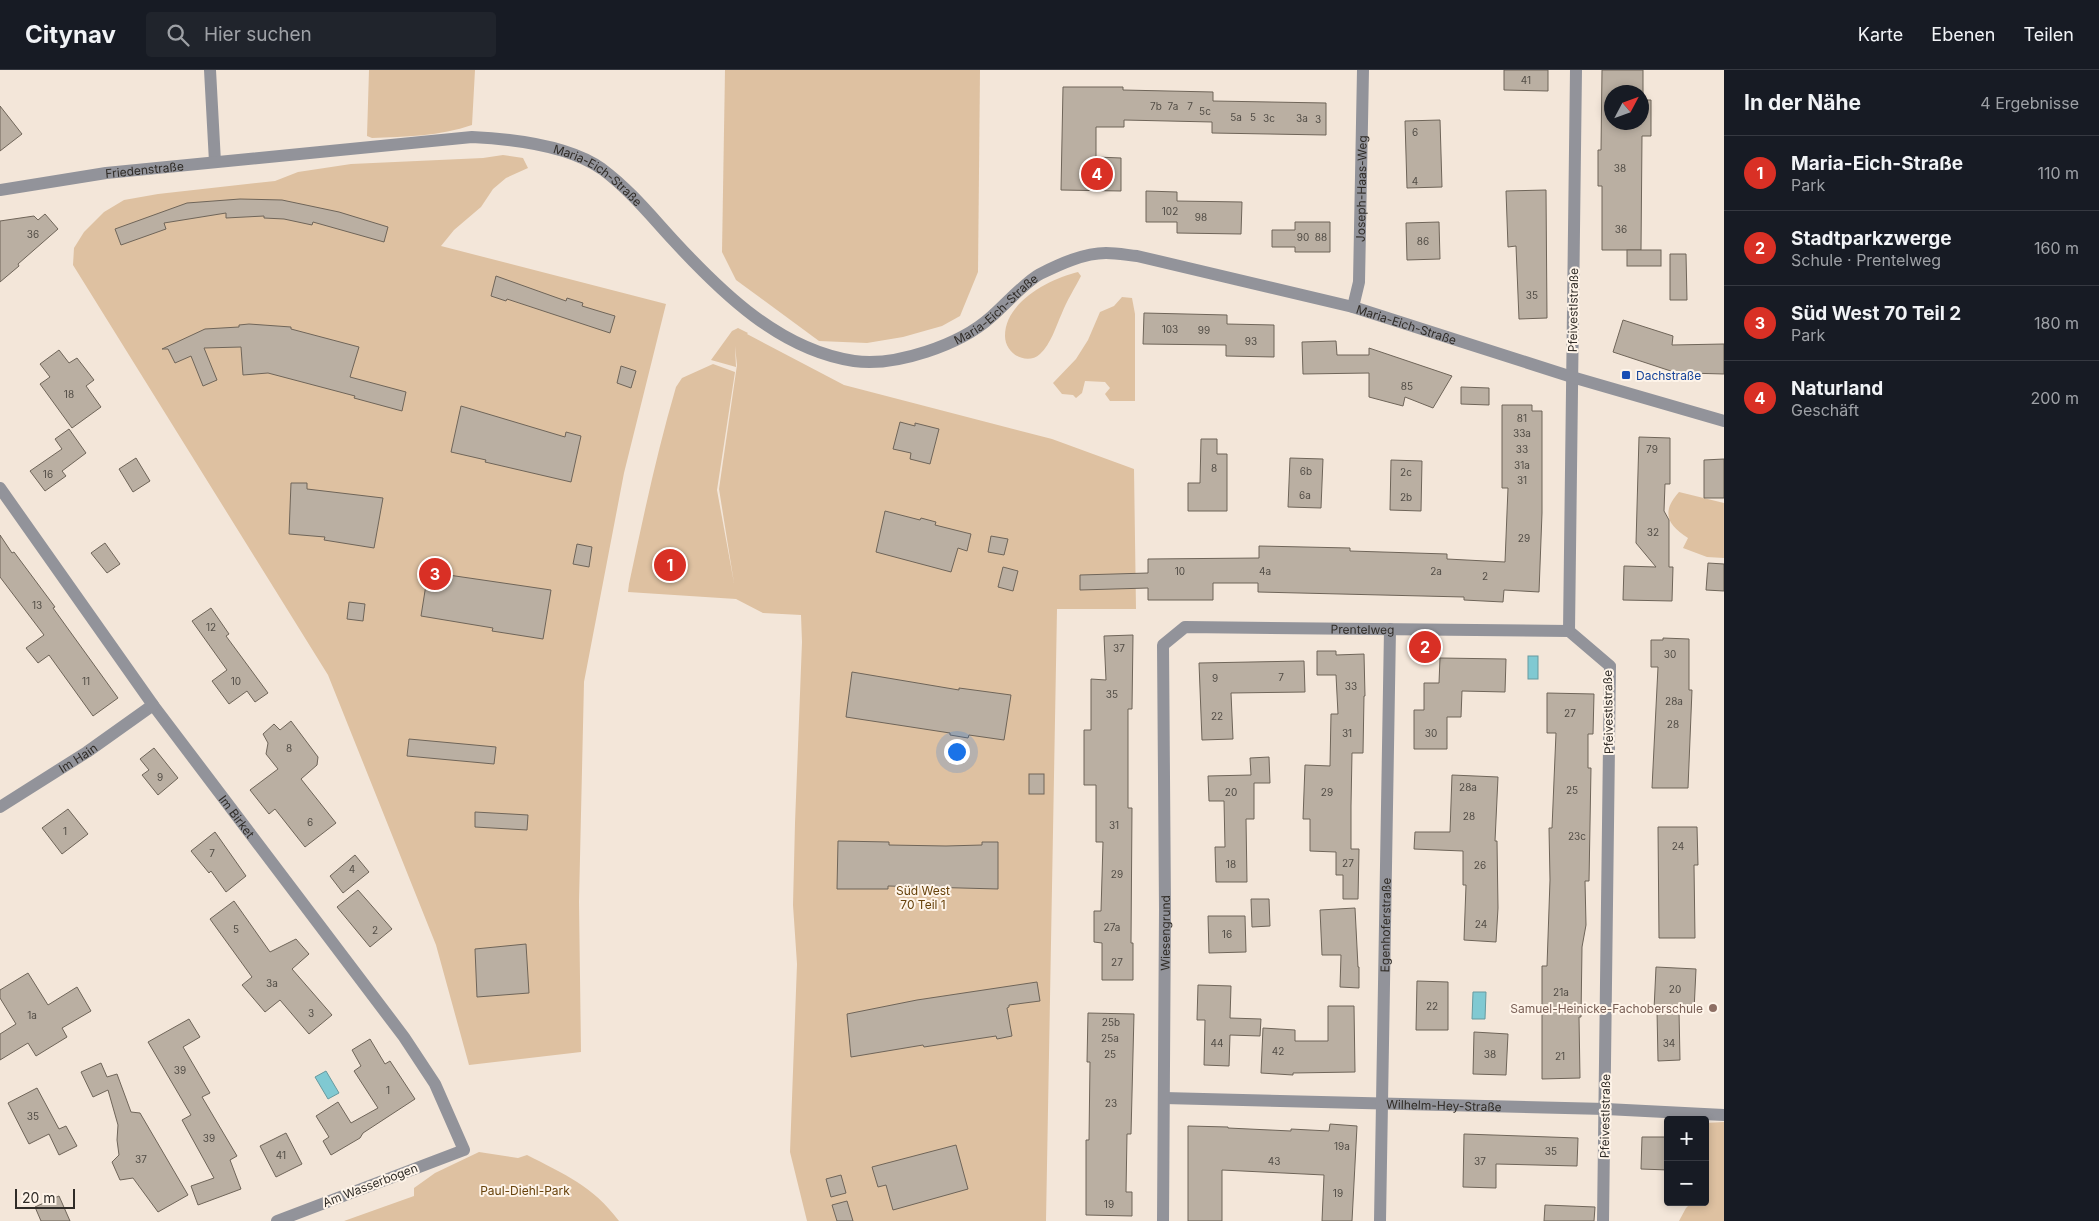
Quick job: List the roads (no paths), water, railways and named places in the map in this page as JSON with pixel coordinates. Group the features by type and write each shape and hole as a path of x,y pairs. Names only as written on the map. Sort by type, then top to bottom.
{"street":[{"path":"210,70 215,162"},
{"name":"Joseph-Haas-Weg","path":"1353,307 1359,282 1363,70"},
{"name":"Pfeivestlstraße","path":"1576,70 1569,631 1610,666 1606,1109 1603,1221"},
{"name":"Maria-Eich-Straße","path":"290,155 472,137 533,143 572,155 602,169 608,174 721,290 755,317 789,338 823,354 854,361 875,362 923,353 946,345 989,319 1038,275 1074,259 1105,253 1137,256 1353,307 1572,377 1724,421"},
{"name":"Friedenstraße","path":"0,190 106,173 290,155"},
{"name":"Im Birket","path":"0,488 153,705 404,1037 435,1084 464,1150"},
{"name":"Prentelweg","path":"1162,645 1185,627 1569,631"},
{"name":"Egenhoferstraße","path":"1380,1221 1390,630"},
{"name":"Wiesengrund","path":"1162,645 1165,909 1163,1221"},
{"name":"Im Hain","path":"0,807 87,752 153,705"},
{"name":"Wilhelm-Hey-Straße","path":"1164,1098 1606,1109 1724,1115"},
{"name":"Am Wasserbogen","path":"277,1221 464,1150"}],"water":[{"path":"1528,656 1538,656 1538,679 1528,679"},
{"path":"1473,992 1486,992 1485,1019 1472,1019"},
{"path":"326,1071 339,1093 328,1099 315,1077"}],"place":[{"name":"Naturland","path":"1097,174"},
{"name":"Dachstraße","path":"1626,375"},
{"name":"Maria-Eich-Straße","path":"670,565"},
{"name":"Süd West 70 Teil 2","path":"435,574"},
{"name":"Stadtparkzwerge","path":"1425,647"},
{"name":"Samuel-Heinicke-Fachoberschule","path":"1713,1008"}],"park label":[{"name":"Süd West 70 Teil 1","path":"923,897"},
{"name":"Paul-Diehl-Park","path":"525,1190"}]}
